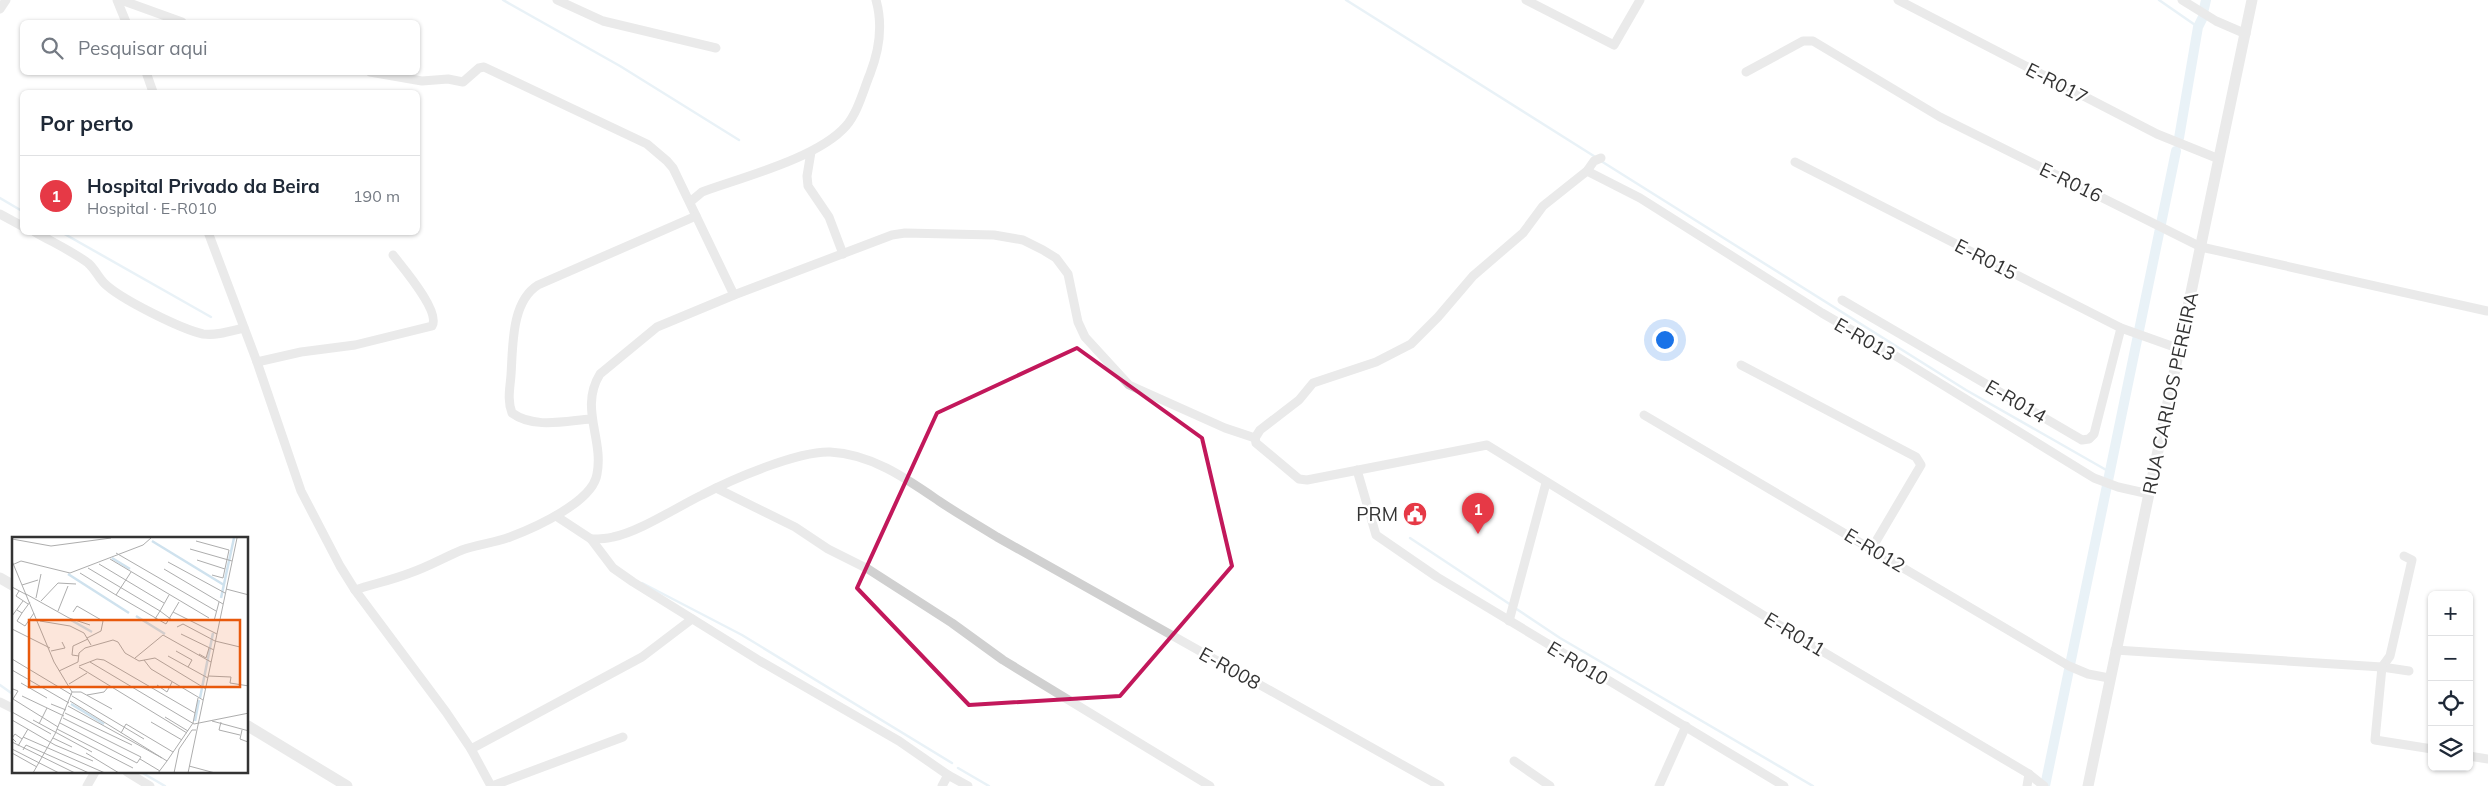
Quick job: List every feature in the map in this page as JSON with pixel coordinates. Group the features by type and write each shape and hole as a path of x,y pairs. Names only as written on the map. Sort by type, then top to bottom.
{"street":[{"path":"0,9 6,0"},
{"path":"117,0 125,20"},
{"path":"121,0 176,20"},
{"path":"557,0 610,23 716,48"},
{"path":"690,202 702,192 811,152 846,126 857,108 878,53 879,19 876,0"},
{"path":"1526,0 1614,45 1640,0"},
{"name":"E-R017","path":"1898,0 2157,134 2219,159"},
{"path":"2183,0 2216,21 2246,34"},
{"name":"RUA CARLOS PEREIRA","path":"2088,786 2109,678 2180,349 2252,0"},
{"name":"E-R016","path":"1746,72 1804,41 1813,41 1940,117 2201,247 2487,311"},
{"path":"387,75 422,81 448,79 462,82 479,68 484,67 647,144 671,165 734,295"},
{"path":"147,75 153,90"},
{"path":"811,152 808,186 829,217 843,254"},
{"path":"355,590 410,574 463,550 509,538 556,516 586,493 598,475 598,445 591,419 595,382 600,374 657,327 734,295 892,235 905,233 994,235 1023,240 1056,258 1068,274 1078,322 1084,337 1129,385 1225,428 1255,438 1260,430 1299,400 1313,383 1376,362 1411,344 1438,317 1473,276 1523,233 1543,206 1601,158"},
{"name":"E-R015","path":"1794,162 2121,328 2180,349"},
{"name":"E-R013","path":"1587,171 1640,198 1822,314 1886,350 2094,478 2118,487 2149,494"},
{"path":"682,190 702,192"},
{"path":"0,214 20,225"},
{"path":"591,419 535,422 521,420 512,413 509,400 515,325 521,307 531,289 538,285 696,216"},
{"path":"40,235 86,262 96,270 104,283 123,298 185,327 203,334 218,334 244,328"},
{"path":"209,235 257,362 301,491 340,566 355,590 471,749 492,786 623,737"},
{"path":"257,362 301,352 355,345 432,326 435,317 431,307 393,255"},
{"name":"E-R014","path":"1842,300 2082,440 2089,439 2094,434 2121,328"},
{"path":"1741,364 1916,456 1920,461 1921,465 1915,478 1872,548"},
{"name":"E-R012","path":"1644,415 2069,666 2088,674 2109,678"},
{"name":"E-R011","path":"1255,438 1256,443 1299,479 1308,480 1487,445 1546,483 2029,774 2044,786"},
{"name":"E-R008","path":"591,540 613,537 628,532 716,488 805,456 830,452 849,455 890,469 908,478 941,502 1019,549 1440,786"},
{"name":"E-R010","path":"1357,470 1376,535 1437,577 1784,786"},
{"path":"1509,621 1546,483"},
{"path":"716,488 795,527 828,549 868,569 952,623 1003,660 1210,786"},
{"path":"556,516 591,540 613,568 760,661 899,741 948,775 968,786"},
{"path":"2404,556 2412,560 2390,656 2382,667 2375,740 2428,748"},
{"path":"0,578 12,585"},
{"path":"471,749 642,657 692,619"},
{"path":"2115,650 2382,667 2409,671"},
{"path":"0,702 12,708"},
{"path":"1659,786 1686,726"},
{"path":"249,727 347,786"},
{"path":"2473,757 2488,759"},
{"path":"1514,761 1550,786"},
{"path":"87,786 94,774"},
{"path":"130,774 150,786"},
{"path":"2027,786 2029,774"},
{"path":"942,786 948,775"}],"highlighted area":[{"path":"1077,348 1202,438 1232,566 1120,696 969,705 857,588 937,413"}],"waterway":[{"path":"503,0 620,66 739,140"},
{"path":"1346,0 1597,158"},
{"path":"2159,0 2198,27"},
{"path":"2204,9 2206,0"},
{"path":"2179,138 2198,27 2203,17"},
{"path":"2045,786 2176,151"},
{"path":"1601,161 1966,390 2108,471"},
{"path":"0,198 20,210"},
{"path":"66,235 211,317"},
{"path":"1410,538 1511,605"},
{"path":"642,583 742,635 952,763"},
{"path":"1515,608 1560,638 1813,786"},
{"path":"0,685 12,694"},
{"path":"958,768 989,786"},
{"path":"144,774 165,786"}],"place":[{"name":"PRM","path":"1415,514"},
{"name":"Hospital Privado da Beira","path":"1478,534"}]}
